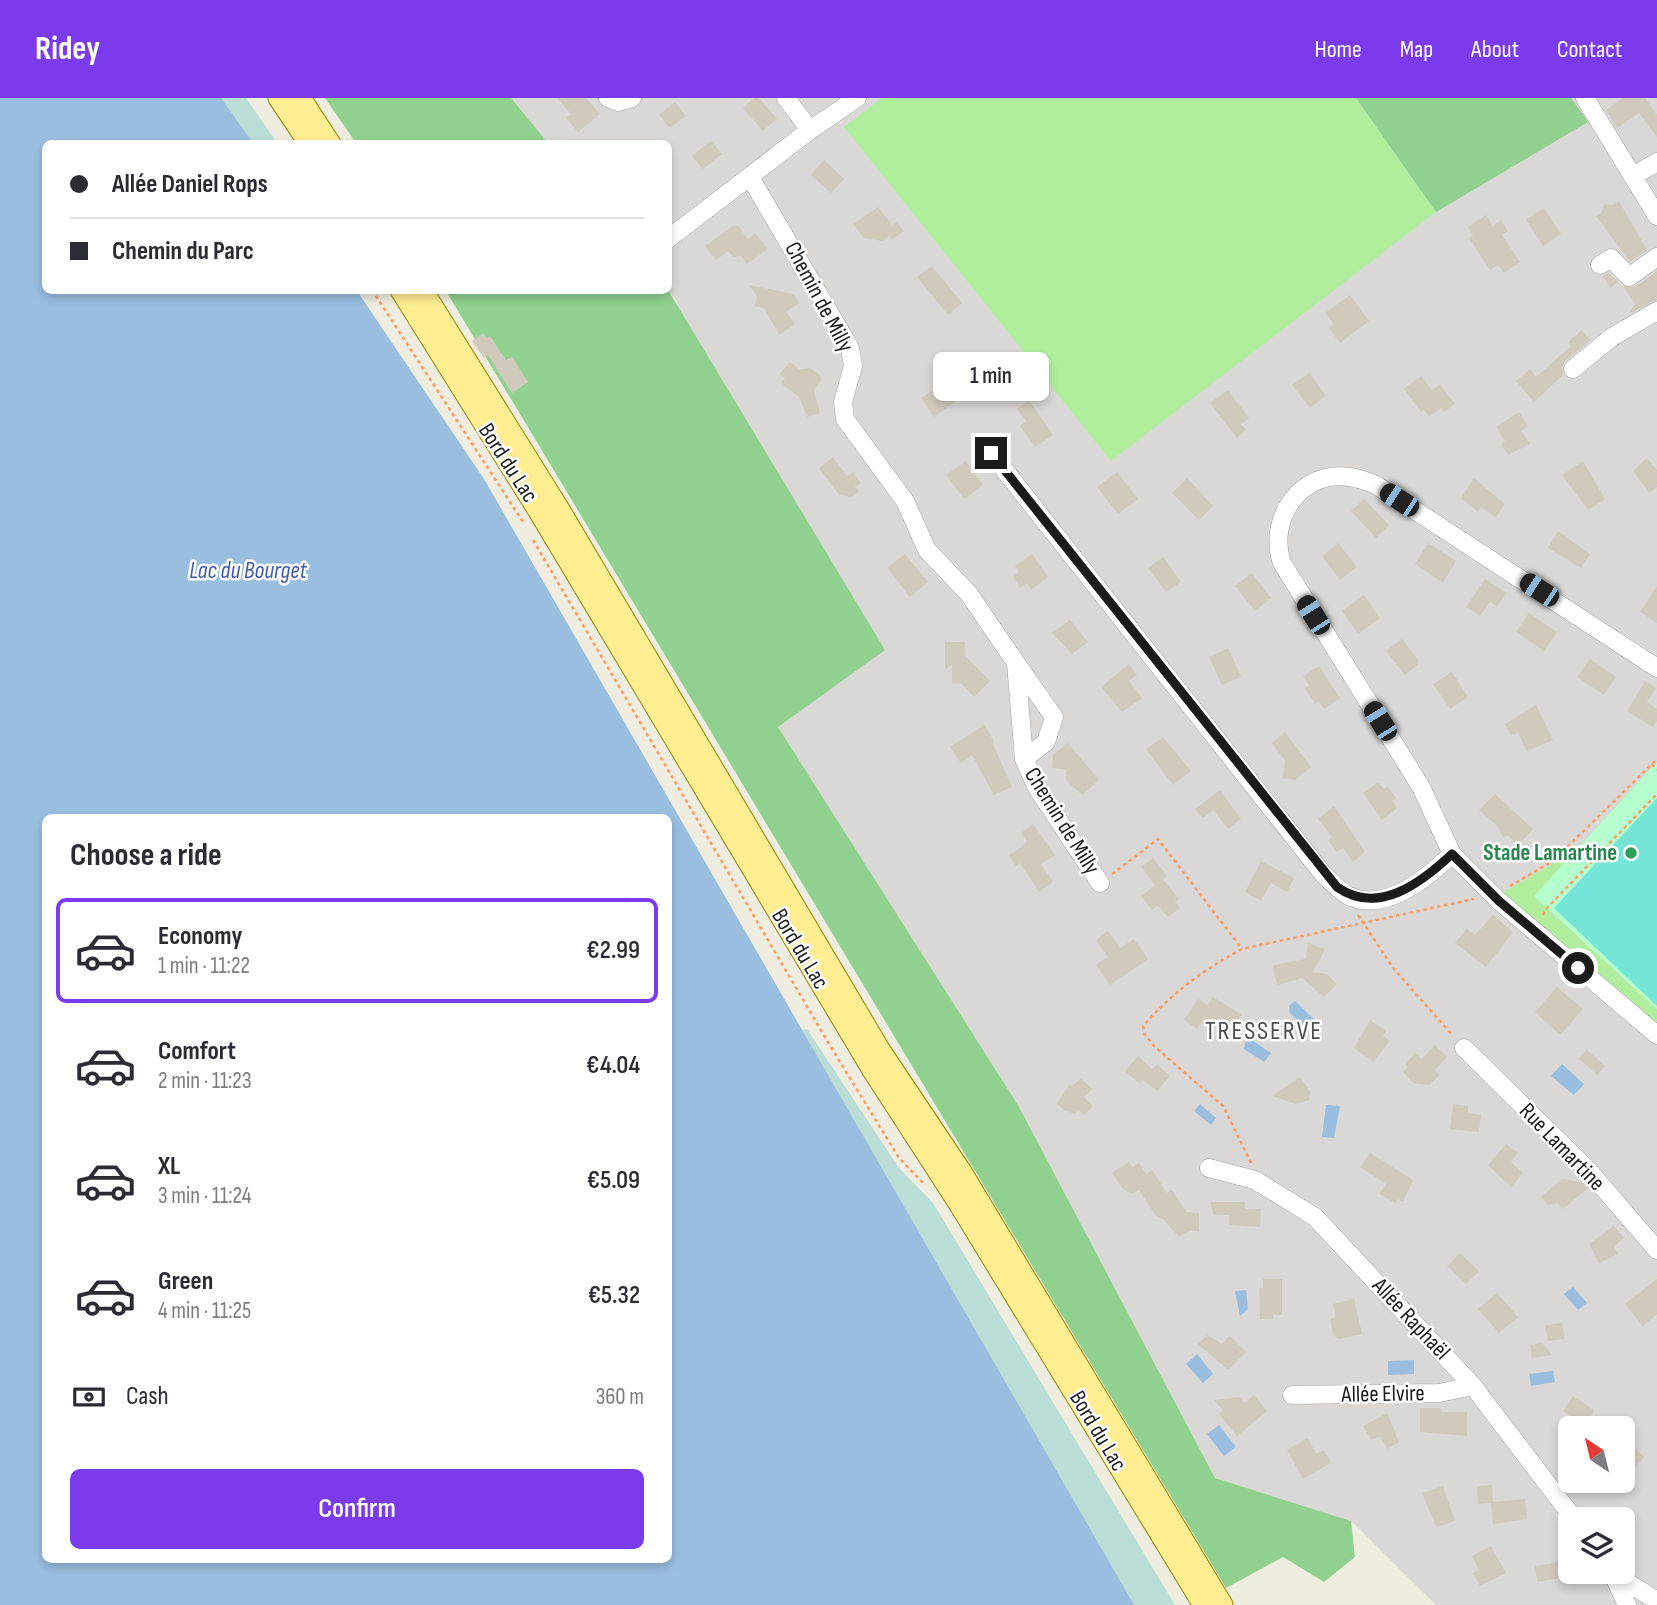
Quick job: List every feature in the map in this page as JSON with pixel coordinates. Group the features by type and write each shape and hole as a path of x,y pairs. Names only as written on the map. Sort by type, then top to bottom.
{"main road":[{"path":"279,98 307,140"},
{"path":"300,98 327,140"},
{"name":"Bord du Lac","path":"403,294 539,511 861,1050 960,1203 1204,1605"},
{"name":"Bord du Lac","path":"424,294 565,520 880,1051 961,1172 1222,1605"}],"street":[{"path":"608,98 618,102 632,98"},
{"path":"786,98 810,130"},
{"path":"672,236 810,130 857,98"},
{"path":"1585,98 1657,216"},
{"path":"1633,176 1657,162"},
{"name":"Chemin de Milly","path":"750,177 850,348 853,366 843,402 845,419 905,501 927,550 969,594 1054,717 1046,742 1024,760"},
{"path":"1600,265 1611,258 1629,277 1657,257"},
{"path":"1573,369 1612,337 1657,311"},
{"path":"991,453 1323,874 1350,896 1371,899 1400,893 1452,854"},
{"path":"1657,668 1376,485 1349,477 1321,480 1304,488 1284,510 1277,536 1282,563 1421,787 1452,854 1493,895 1657,1035"},
{"name":"Chemin de Milly","path":"1016,663 1024,760 1037,788 1100,883"},
{"name":"Rue Lamartine","path":"1464,1048 1588,1170 1657,1250"},
{"name":"Allée Raphaël","path":"1209,1168 1255,1180 1315,1217 1474,1386 1565,1507"},
{"name":"Allée Elvire","path":"1292,1395 1439,1393 1474,1386"},
{"path":"1618,1584 1627,1605"},
{"path":"1629,1584 1657,1601"}],"path":[{"path":"1255,1180 1250,1157 1223,1106 1154,1046 1143,1026 1169,997 1208,967 1242,949 1493,895 1553,861 1657,759"},
{"path":"1652,764 1657,770"},
{"path":"1547,922 1543,916 1545,910 1657,794"},
{"path":"1100,883 1158,839 1242,949"},
{"path":"1350,896 1362,925 1393,968 1464,1048"}],"shaded area":[{"path":"177,98 246,98 275,140 205,140"},
{"path":"511,98 1657,98 1657,1605 1436,1605 1351,1521 1215,1478 1018,1105 778,727 677,301 671,294 672,140 546,140"},
{"name":"Stade Lamartine","path":"1657,798 1657,1006 1554,908"},
{"path":"807,1029 899,1168 933,1203 1175,1605 1038,1605 780,1036"}],"green space":[{"path":"325,98 511,98 546,140 354,140"},
{"path":"882,98 1356,98 1436,212 1111,461 844,127"},
{"path":"1356,98 1571,98 1588,122 1436,212"},
{"path":"448,294 670,294 885,650 778,727 1018,1105 1215,1478 1351,1521 1355,1557 1324,1582 1283,1557 1226,1588"},
{"name":"Stade Lamartine","path":"1657,762 1657,1009 1534,896"},
{"path":"1652,767 1551,912 1657,1009 1657,1029 1499,895 1576,850"}],"water":[{"name":"Lac du Bourget","path":"0,98 221,98 251,140 42,140 42,294 359,294 484,479 1134,1605 0,1605"},
{"path":"1295,1001 1315,1020 1303,1026 1290,1013 1289,1006"},
{"path":"1252,1040 1271,1053 1264,1062 1244,1049 1245,1043"},
{"path":"1562,1064 1584,1084 1574,1095 1551,1076"},
{"path":"1200,1104 1216,1118 1211,1125 1194,1111"},
{"path":"1326,1105 1340,1106 1334,1138 1322,1137"},
{"path":"1573,1287 1587,1303 1578,1310 1564,1294"},
{"path":"1246,1290 1248,1309 1240,1316 1235,1291"},
{"path":"1197,1354 1213,1374 1203,1383 1186,1364"},
{"path":"1414,1360 1414,1374 1388,1375 1388,1361"},
{"path":"1553,1371 1555,1382 1531,1386 1529,1374"},
{"path":"1219,1425 1236,1447 1224,1456 1207,1434"}],"building":[{"path":"557,98 586,98 600,114 578,132 566,118 571,114"},
{"path":"754,98 759,98 777,119 763,131 743,108"},
{"path":"1623,98 1645,98 1657,115 1657,137 1639,113 1617,128 1606,110"},
{"path":"675,102 686,116 670,128 659,115"},
{"path":"711,141 722,154 703,169 692,156"},
{"path":"824,160 844,179 831,193 811,175"},
{"path":"1619,201 1647,250 1630,262 1596,216 1602,212 1604,204 1613,205"},
{"path":"878,207 892,225 896,222 904,231 892,240 889,236 883,241 864,238 853,224"},
{"path":"1544,208 1561,234 1543,246 1526,219"},
{"path":"1486,215 1493,226 1501,220 1508,231 1502,235 1520,262 1504,273 1498,265 1490,270 1469,238 1473,235 1468,227"},
{"path":"733,226 738,226 748,239 755,233 768,249 747,264 741,256 733,257 728,251 716,260 705,246"},
{"path":"932,266 962,303 948,315 917,277"},
{"path":"1657,271 1657,300 1629,314 1635,304 1623,286 1635,287"},
{"path":"1609,273 1618,282 1610,288 1603,276"},
{"path":"749,285 794,294 799,303 786,312 795,324 779,335 764,308 755,306 757,296"},
{"path":"1350,295 1369,321 1340,343 1329,328 1334,324 1325,313"},
{"path":"1582,330 1590,340 1566,360 1562,366 1563,375 1534,402 1516,381 1530,369 1536,377 1571,346 1568,342"},
{"path":"483,333 487,338 490,336 506,360 512,357 528,382 512,393 488,355 484,358 472,341"},
{"path":"790,362 799,369 810,368 820,375 821,381 814,390 820,413 807,417 799,397 781,383 785,378 780,374"},
{"path":"1309,373 1326,396 1310,408 1292,385"},
{"path":"1421,376 1432,390 1440,385 1455,404 1444,412 1441,408 1429,417 1424,410 1421,412 1404,389"},
{"path":"945,382 958,400 934,417 921,398"},
{"path":"1228,390 1249,418 1241,424 1246,430 1237,438 1210,403"},
{"path":"1029,400 1053,435 1035,447 1020,426 1026,421 1017,409"},
{"path":"1519,412 1528,426 1521,431 1530,444 1508,455 1501,444 1505,441 1496,427"},
{"path":"833,457 847,476 853,472 861,483 855,487 859,492 851,497 839,495 819,468"},
{"path":"1647,458 1657,470 1657,487 1649,493 1633,471"},
{"path":"966,461 983,485 964,499 946,475"},
{"path":"1583,461 1605,499 1588,510 1562,475"},
{"path":"1117,472 1138,499 1118,514 1097,487"},
{"path":"1187,478 1213,506 1199,520 1172,493"},
{"path":"1474,478 1505,504 1496,517 1481,507 1478,512 1461,498"},
{"path":"1364,499 1389,525 1376,538 1351,511"},
{"path":"1558,531 1590,554 1581,568 1548,548"},
{"path":"1338,543 1357,567 1340,580 1322,556"},
{"path":"1428,543 1456,561 1443,583 1415,564"},
{"path":"905,554 928,582 910,597 887,568"},
{"path":"1032,554 1048,577 1031,590 1027,583 1020,588 1013,577 1019,572 1015,566"},
{"path":"1163,557 1181,582 1166,592 1148,568"},
{"path":"1252,573 1271,598 1255,611 1235,586"},
{"path":"1485,579 1507,593 1497,606 1490,602 1480,616 1466,607"},
{"path":"1657,586 1657,623 1640,612"},
{"path":"1364,595 1380,618 1358,634 1342,611"},
{"path":"1529,613 1557,632 1544,651 1516,632"},
{"path":"1070,620 1088,642 1072,654 1052,633"},
{"path":"1402,639 1418,660 1418,665 1405,675 1386,651"},
{"path":"945,642 965,642 965,656 990,681 974,697 961,683 952,683 952,664 945,670"},
{"path":"1228,648 1241,677 1222,685 1209,657"},
{"path":"1590,659 1616,677 1604,695 1577,677"},
{"path":"1129,664 1137,675 1129,681 1142,698 1122,712 1101,687"},
{"path":"1319,666 1340,698 1324,709 1319,701 1315,704 1305,688 1309,685 1303,676"},
{"path":"1452,672 1468,697 1450,709 1433,684"},
{"path":"1645,681 1656,688 1647,702 1657,709 1657,721 1653,727 1627,711"},
{"path":"1536,705 1553,740 1527,751 1518,733 1511,735 1505,724"},
{"path":"984,725 994,741 992,742 1012,787 994,795 972,755 961,763 950,747"},
{"path":"1285,732 1311,767 1295,780 1283,778 1285,761 1272,743"},
{"path":"1163,737 1191,771 1173,785 1146,749"},
{"path":"1068,743 1099,780 1082,795 1066,780 1066,769 1052,768 1053,755"},
{"path":"1378,782 1384,789 1388,787 1396,798 1392,801 1397,808 1382,820 1363,793"},
{"path":"1220,790 1241,819 1228,829 1213,810 1203,818 1195,809"},
{"path":"1495,794 1533,829 1518,845 1508,836 1503,837 1497,826 1479,810"},
{"path":"1334,806 1365,852 1353,862 1343,848 1337,852 1328,840 1332,837 1318,819"},
{"path":"1033,824 1055,855 1041,864 1053,882 1039,892 1020,863 1016,866 1009,855 1024,845 1027,841 1021,833"},
{"path":"1153,858 1167,876 1163,879 1179,899 1175,902 1180,908 1168,917 1158,906 1152,910 1141,896 1155,885 1141,867"},
{"path":"1261,861 1294,878 1287,892 1271,883 1261,901 1245,892"},
{"path":"1493,915 1513,932 1486,967 1455,943 1467,929 1475,935"},
{"path":"1108,931 1120,948 1134,939 1148,959 1110,985 1096,965 1108,957 1096,940"},
{"path":"1308,943 1325,949 1313,972 1327,974 1337,984 1324,997 1302,978 1278,985 1274,975 1273,965 1306,959"},
{"path":"1557,987 1583,1009 1560,1035 1535,1012"},
{"path":"1213,997 1242,1015 1234,1026 1228,1023 1224,1028 1216,1023 1211,1030 1201,1023 1197,1029 1184,1020 1198,999 1208,1005"},
{"path":"1370,1020 1386,1031 1383,1036 1390,1041 1373,1062 1354,1048"},
{"path":"1435,1045 1447,1057 1435,1070 1439,1075 1430,1085 1413,1083 1403,1072 1408,1067 1405,1064 1415,1053 1422,1059"},
{"path":"1587,1050 1605,1066 1597,1075 1578,1058"},
{"path":"1138,1056 1152,1069 1157,1064 1170,1076 1157,1091 1143,1080 1140,1084 1125,1071"},
{"path":"1300,1077 1310,1091 1309,1100 1296,1104 1272,1096"},
{"path":"1081,1078 1092,1089 1084,1097 1093,1106 1084,1115 1078,1110 1075,1114 1064,1110 1057,1103 1070,1084 1072,1086"},
{"path":"1453,1104 1468,1106 1468,1113 1481,1115 1479,1132 1450,1129"},
{"path":"1506,1144 1518,1153 1511,1162 1523,1173 1511,1187 1488,1165"},
{"path":"1370,1153 1413,1180 1403,1202 1398,1199 1395,1203 1379,1194 1386,1184 1360,1167"},
{"path":"1129,1162 1132,1167 1139,1163 1146,1174 1152,1170 1167,1193 1172,1190 1186,1212 1199,1213 1199,1231 1190,1231 1179,1237 1164,1220 1156,1216 1139,1190 1132,1194 1123,1189 1112,1173"},
{"path":"1562,1179 1582,1182 1588,1188 1563,1209 1558,1203 1548,1205 1541,1197"},
{"path":"1210,1202 1245,1202 1245,1209 1261,1209 1260,1227 1229,1225 1229,1215 1214,1215"},
{"path":"1614,1226 1624,1238 1614,1247 1618,1254 1599,1263 1589,1244"},
{"path":"1460,1253 1479,1271 1466,1284 1447,1266"},
{"path":"1263,1279 1282,1279 1282,1315 1273,1315 1273,1319 1260,1319 1259,1288 1263,1288"},
{"path":"1657,1279 1657,1314 1643,1326 1625,1304"},
{"path":"1497,1293 1518,1317 1499,1333 1478,1309"},
{"path":"1354,1299 1362,1334 1339,1339 1333,1335 1330,1319 1336,1317 1333,1304"},
{"path":"1562,1323 1565,1339 1548,1341 1545,1325"},
{"path":"1207,1335 1222,1344 1230,1336 1246,1352 1228,1370 1198,1344"},
{"path":"1542,1343 1552,1355 1532,1358 1530,1345"},
{"path":"1254,1395 1267,1411 1237,1436 1219,1414 1223,1410 1214,1400 1239,1397 1244,1403"},
{"path":"1573,1396 1594,1410 1591,1416 1570,1416 1563,1411"},
{"path":"1420,1408 1440,1408 1441,1412 1467,1412 1467,1436 1420,1432"},
{"path":"1387,1413 1399,1442 1387,1449 1380,1436 1371,1440 1363,1426"},
{"path":"1308,1438 1316,1454 1324,1450 1331,1463 1303,1479 1287,1450"},
{"path":"1635,1449 1644,1457 1635,1466"},
{"path":"1492,1485 1493,1502 1525,1499 1527,1519 1493,1524 1491,1503 1478,1504 1477,1486"},
{"path":"1443,1486 1455,1521 1436,1527 1422,1493"},
{"path":"1491,1546 1506,1573 1480,1586 1473,1573 1479,1570 1472,1556"},
{"path":"1558,1562 1558,1579 1537,1582 1535,1566"}],"place":[{"name":"Stade Lamartine","path":"1631,853"}],"district":[{"name":"TRESSERVE","path":"1264,1031"}],"route":[{"path":"991,453 1323,874 1337,887 1350,896 1361,899 1386,898 1400,893 1423,878 1452,854 1499,901 1578,968"}]}
